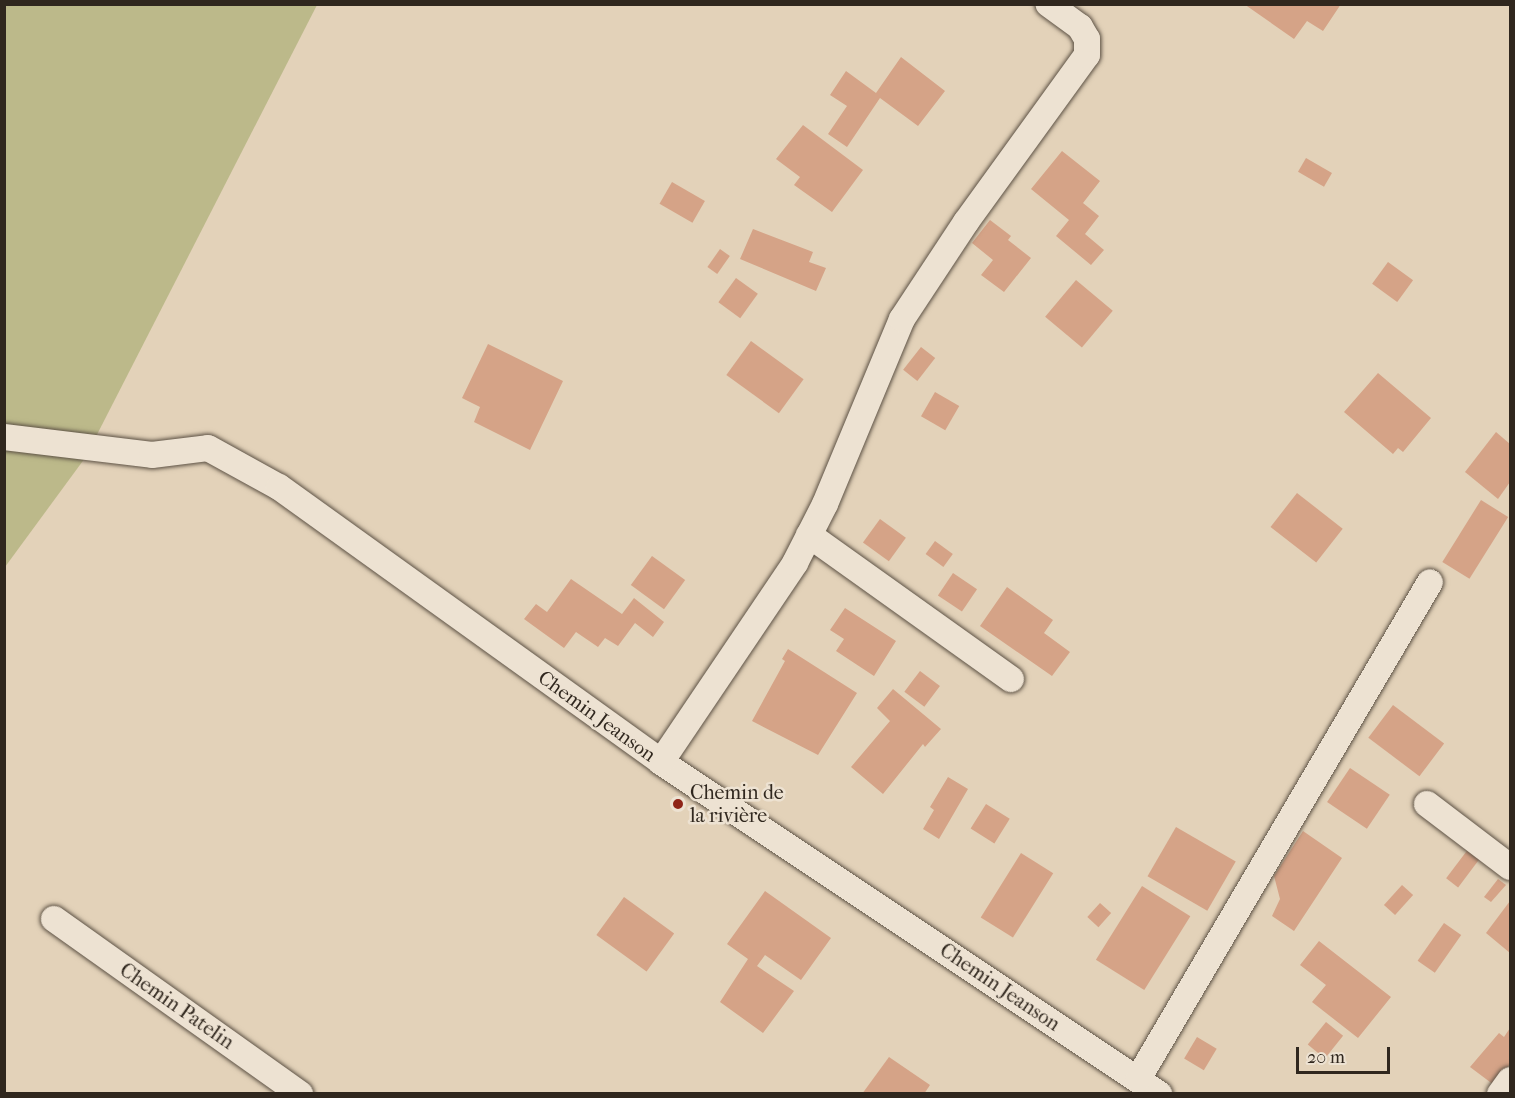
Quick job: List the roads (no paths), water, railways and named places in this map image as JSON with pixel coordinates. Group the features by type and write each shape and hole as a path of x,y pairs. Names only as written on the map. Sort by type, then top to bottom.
{"street":[{"path":"661,762 795,563 902,319 966,222 1087,55 1087,39 1080,27 1048,4"},
{"name":"Chemin Jeanson","path":"4,437 152,455 208,448 279,487 661,762 1159,1094"},
{"path":"809,535 1011,679"},
{"path":"1138,1079 1430,582"},
{"path":"1427,804 1510,867"},
{"name":"Chemin Patelin","path":"54,919 300,1094"},
{"path":"1500,1094 1510,1080"}],"place":[{"name":"Chemin de la rivière","path":"678,804"}]}
